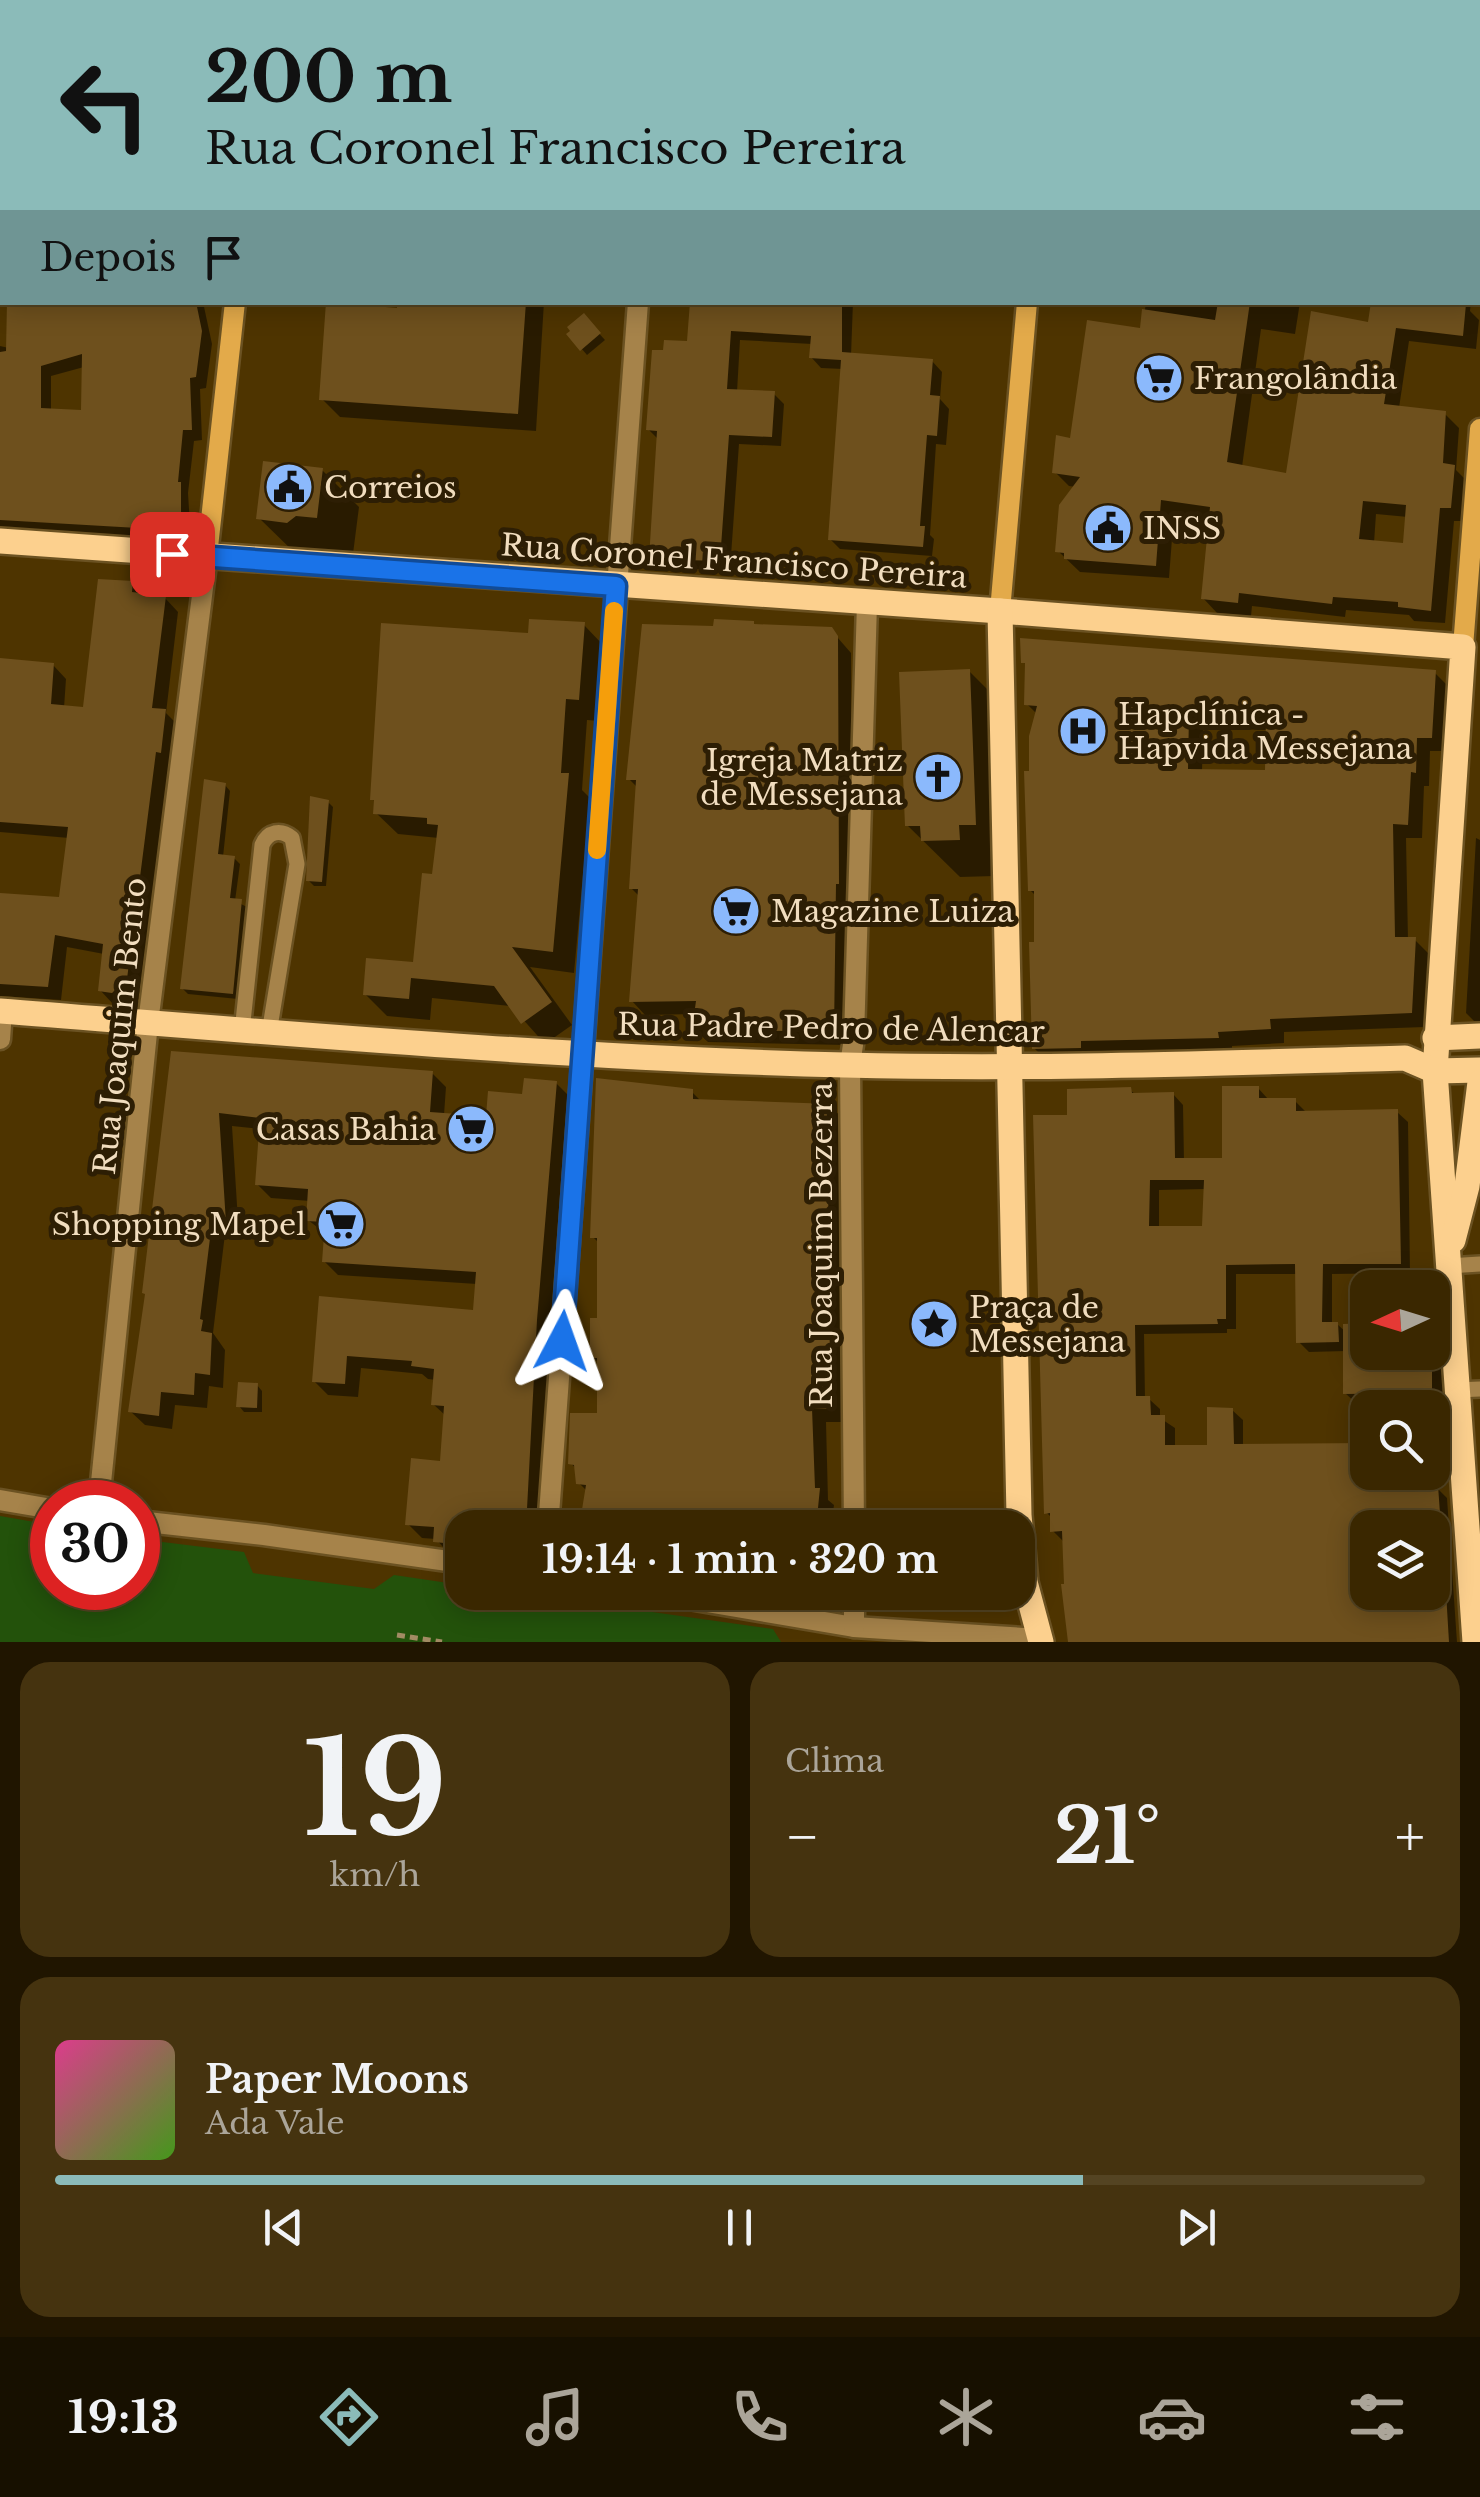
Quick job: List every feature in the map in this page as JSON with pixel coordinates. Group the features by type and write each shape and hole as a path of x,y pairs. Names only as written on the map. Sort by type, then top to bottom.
{"main road":[{"path":"207,556 236,305"},
{"path":"1027,305 1000,611 1019,1516 1025,1582 1041,1640"},
{"path":"1476,1634 1468,1389 1448,1263 1435,1071 1480,430"},
{"name":"Rua Coronel Francisco Pereira","path":"0,541 1463,647"},
{"name":"Rua Padre Pedro de Alencar","path":"1,1011 583,1054 850,1065 1011,1068 1405,1058 1435,1071 1480,1070"},
{"path":"1436,1038 1480,1036"},
{"path":"1448,1263 1468,1186 1480,1082"}],"street":[{"path":"549,1510 638,305"},
{"name":"Rua Joaquim Bento","path":"100,1480 148,1023 207,556"},
{"name":"Rua Joaquim Bezerra","path":"854,1510 850,1065 854,1038 867,603"},
{"path":"0,1039 1,1011"},
{"path":"0,1500 30,1505"},
{"path":"160,1523 445,1561"},
{"path":"751,1610 854,1628 1041,1640"},
{"path":"854,1610 854,1628"}],"lane":[{"path":"242,1031 262,845 273,833 286,833 292,838 297,864 269,1033"},
{"path":"1448,1263 1480,1264"}],"path":[{"path":"397,1635 442,1642"}],"green space":[{"path":"0,1516 30,1521 30,1610 160,1610 160,1542 244,1552 253,1573 374,1589 394,1575 445,1582 445,1610 638,1610 773,1629 781,1642 0,1642"}],"building":[{"path":"7,305 197,305 202,331 196,377 190,378 192,430 183,430 178,482 181,530 174,535 154,533 155,529 0,520 0,352 6,351","holes":["82,354 81,410 41,408 41,366"]},
{"path":"326,305 397,308 526,305 518,414 319,400"},
{"path":"690,305 842,305 842,352 933,359 930,395 940,396 937,436 927,435 920,526 925,526 923,547 828,540 841,360 809,358 811,336 731,331 727,389 775,391 772,437 729,435 720,561 649,559 657,431 646,430 652,350 663,350 664,340 687,341"},
{"path":"1218,305 1250,305 1227,462 1286,473 1311,311 1368,322 1371,305 1466,305 1463,336 1396,328 1384,404 1446,411 1443,463 1455,465 1451,508 1440,508 1431,611 1398,607 1398,602 1333,597 1332,604 1239,593 1238,603 1201,599 1210,507 1161,500 1156,566 1064,559 1064,553 1055,552 1059,505 1080,477 1052,473 1056,435 1070,438 1087,320 1140,328 1142,309 1215,320","holes":["1363,501 1406,505 1403,543 1359,539"]},
{"path":"584,313 601,333 580,351 566,334 570,331 567,327"},
{"path":"263,461 323,468 317,518 296,516 287,523 256,519"},
{"path":"98,579 133,581 132,592 166,596 152,708 166,709 161,753 156,752 127,979 112,993 98,991 103,944 55,935 48,987 0,984 0,893 59,897 68,827 0,822 0,658 54,663 51,704 83,707"},
{"path":"529,619 585,622 579,700 566,699 561,773 569,773 553,952 512,947 552,1002 521,1024 494,986 411,978 409,999 363,995 366,958 413,962 422,873 432,874 438,825 427,824 427,818 373,814 374,800 370,800 381,623 528,633"},
{"path":"714,619 832,627 838,636 839,884 834,1032 692,1029 696,1001 629,1002 638,889 629,889 636,780 626,780 642,624 713,626"},
{"path":"1020,638 1436,670 1432,738 1417,738 1408,825 1393,824 1395,937 1416,937 1412,1013 1270,1019 1271,1029 1218,1032 1219,1038 1081,1041 1081,1048 1032,1049 1029,942 1034,942 1034,891 1028,891 1024,771 1029,771 1029,736 1037,706 1024,705 1025,663 1021,663","holes":["1189,714 1266,717 1265,770 1188,769"]},
{"name":"Igreja Matriz de Messejana","path":"970,669 976,825 959,825 960,840 921,841 920,826 905,826 899,672"},
{"path":"204,779 226,783 218,854 235,856 230,898 242,899 233,994 180,989"},
{"path":"310,796 329,800 322,882 306,881"},
{"path":"171,1051 433,1071 430,1112 486,1116 488,1091 522,1094 524,1078 557,1081 537,1320 527,1510 445,1510 445,1543 433,1542 434,1527 405,1525 411,1458 440,1461 444,1406 431,1405 434,1369 411,1366 412,1361 347,1356 345,1384 312,1382 319,1296 473,1310 476,1272 322,1262 325,1222 306,1221 308,1189 255,1185 260,1118 219,1113 226,1223 212,1222 200,1319 201,1331 212,1333 210,1375 195,1373 194,1395 161,1392 159,1416 128,1412 145,1294 142,1293"},
{"path":"596,1078 693,1089 693,1099 832,1104 828,1214 834,1214 834,1295 830,1295 833,1409 812,1408 815,1488 820,1488 818,1510 582,1510 586,1485 576,1484 574,1465 568,1464 570,1413 597,1413 597,1358 590,1358 590,1318 597,1318 597,1238 590,1238"},
{"path":"1222,1086 1259,1086 1259,1098 1296,1098 1296,1111 1398,1109 1401,1264 1323,1264 1322,1322 1338,1322 1339,1342 1296,1343 1295,1264 1226,1265 1226,1319 1217,1319 1218,1324 1135,1325 1136,1396 1150,1396 1151,1415 1165,1415 1165,1445 1207,1445 1207,1407 1233,1408 1234,1444 1350,1443 1350,1490 1438,1490 1440,1510 1350,1510 1350,1610 1447,1610 1449,1642 1068,1642 1061,1584 1062,1531 1050,1532 1050,1513 1044,1514 1033,1115 1067,1115 1067,1089 1131,1087 1132,1093 1174,1092 1175,1158 1222,1158","holes":["1150,1180 1204,1180 1202,1226 1149,1226"]},
{"path":"1343,1324 1350,1324 1350,1370 1432,1370 1432,1390 1350,1390 1350,1394 1343,1394"},
{"path":"238,1382 258,1383 257,1408 236,1407"}],"slow traffic":[{"path":"597,850 614,611"}],"place":[{"name":"Frangolândia","path":"1159,378"},
{"name":"Correios","path":"289,487"},
{"name":"INSS","path":"1108,528"},
{"name":"Hapclínica - Hapvida Messejana","path":"1083,731"},
{"name":"Igreja Matriz de Messejana","path":"938,777"},
{"name":"Magazine Luiza","path":"736,911"},
{"name":"Casas Bahia","path":"471,1129"},
{"name":"Shopping Mapel","path":"341,1224"},
{"name":"Praça de Messejana","path":"934,1324"}],"route":[{"path":"172,554 616,586 562,1341"}]}
